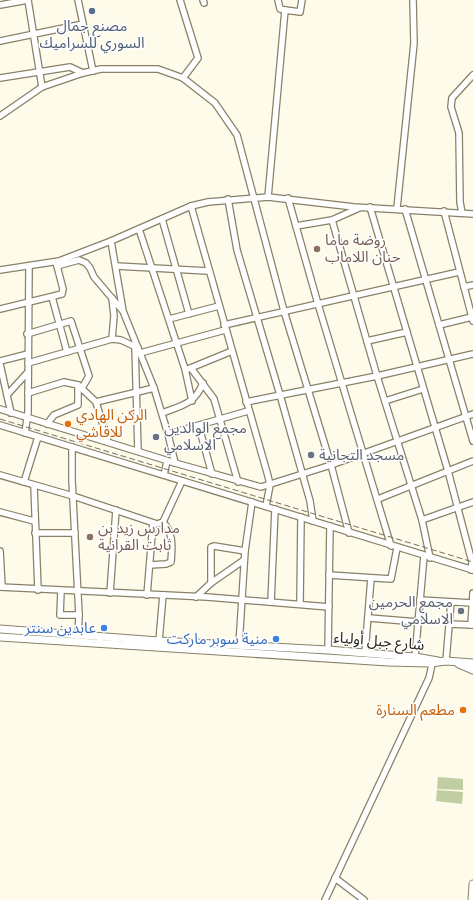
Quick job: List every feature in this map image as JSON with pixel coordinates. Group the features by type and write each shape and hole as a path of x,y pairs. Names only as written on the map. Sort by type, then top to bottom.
{"main road":[{"name":"شارع جبل أولياء","path":"0,629 159,641 415,656 434,661"},
{"name":"شارع جبل أولياء","path":"0,637 388,662 434,661"},
{"path":"434,661 473,663"},
{"path":"456,662 473,670"},
{"path":"472,900 473,884"}],"street":[{"path":"0,5 28,0 41,71 42,87"},
{"path":"78,0 93,71"},
{"path":"180,0 198,58 183,78"},
{"path":"278,0 280,9 300,12 302,0"},
{"path":"397,208 414,44 413,0"},
{"path":"268,197 285,10"},
{"path":"0,41 83,24"},
{"path":"0,78 70,67 83,73"},
{"path":"0,116 42,87 93,71 158,69 183,78 214,103 237,135 284,311 331,465 349,533"},
{"path":"462,213 460,202 459,133 451,107 452,98 473,75"},
{"path":"56,264 191,206 228,199 253,197 288,198 370,208 397,208 473,214"},
{"path":"288,198 318,304 394,547 392,579 329,575"},
{"path":"228,199 237,250 303,474 313,520"},
{"path":"191,206 224,328 232,351 270,486 266,506"},
{"path":"296,226 332,220 360,207"},
{"path":"0,425 472,570 471,556 448,471 370,208"},
{"path":"405,209 473,441"},
{"path":"439,325 472,319 444,211"},
{"path":"162,219 189,314"},
{"path":"332,220 377,376 422,520 427,557 420,600 415,656"},
{"path":"139,229 154,269 176,344 188,369 192,401"},
{"path":"111,241 123,311 154,388 175,463"},
{"path":"0,270 79,260 86,263 94,277 123,311"},
{"path":"0,309 52,297 63,292 56,264"},
{"path":"25,433 28,393 27,334 29,266"},
{"path":"116,266 208,271"},
{"path":"28,363 112,339 121,340 138,349 176,344 224,328 284,311 459,272"},
{"path":"464,287 473,285"},
{"path":"52,297 67,352"},
{"path":"112,297 114,316 112,339"},
{"path":"169,319 219,306"},
{"path":"27,334 71,321 89,376 80,387 78,405 54,415 47,424"},
{"path":"367,341 407,332"},
{"path":"138,349 136,392 138,451"},
{"path":"188,369 232,351"},
{"path":"0,361 28,354"},
{"path":"246,402 377,376 473,354"},
{"path":"0,364 11,413"},
{"path":"188,369 203,383 214,399 238,482"},
{"path":"7,396 28,372"},
{"path":"28,393 64,382 80,387 96,402 108,442"},
{"path":"162,413 192,401 198,394 203,383"},
{"path":"96,402 154,388"},
{"path":"385,401 423,389"},
{"path":"0,409 167,461 238,482 261,487 270,486 364,452 398,442 473,414"},
{"path":"168,434 199,427 248,411"},
{"path":"199,427 212,474"},
{"path":"24,482 38,437"},
{"path":"72,447 79,615 78,643"},
{"path":"164,475 167,461"},
{"path":"378,499 473,461"},
{"path":"0,475 73,496 160,524 163,522 182,481"},
{"path":"34,486 34,521 38,590"},
{"path":"239,645 244,560 252,502"},
{"path":"422,520 473,502"},
{"path":"271,602 275,509"},
{"path":"110,593 116,510"},
{"path":"0,512 34,521"},
{"path":"300,604 301,517"},
{"path":"150,564 166,564 171,562 172,536 169,528 163,522"},
{"path":"147,595 153,523"},
{"path":"328,650 330,526"},
{"path":"35,533 75,533"},
{"path":"211,583 210,547 214,546 245,551"},
{"path":"0,551 1,587 196,597 329,607"},
{"path":"196,597 211,583 244,560"},
{"path":"365,653 371,578"},
{"path":"61,591 60,615 79,615"},
{"path":"449,624 472,625 473,593"},
{"path":"159,641 163,595"},
{"path":"420,600 472,603"},
{"path":"446,661 451,602"},
{"path":"369,618 418,622"},
{"path":"325,900 429,678 434,661"},
{"path":"335,878 364,900"}],"green space":[{"path":"438,777 463,779 463,790 437,789"},
{"path":"437,790 463,792 462,804 436,801"}],"railway":[{"path":"0,419 473,562"}],"place":[{"name":"مصنع جمال السوري للسراميك","path":"92,11"},
{"name":"روضة ماما حنان اللاماب","path":"317,249"},
{"name":"الركن الهادي للاقاشي","path":"68,424"},
{"name":"مجمع الوالدين الاسلامي","path":"156,437"},
{"name":"مسجد التجانية","path":"311,455"},
{"name":"مدارس زيد بن ثابت القرانية","path":"90,537"},
{"name":"مجمع الحرمين الاسلامي","path":"461,611"},
{"name":"عابدين سنتر","path":"104,628"},
{"name":"منية سوبر ماركت","path":"276,639"},
{"name":"مطعم السنارة","path":"463,710"}]}
